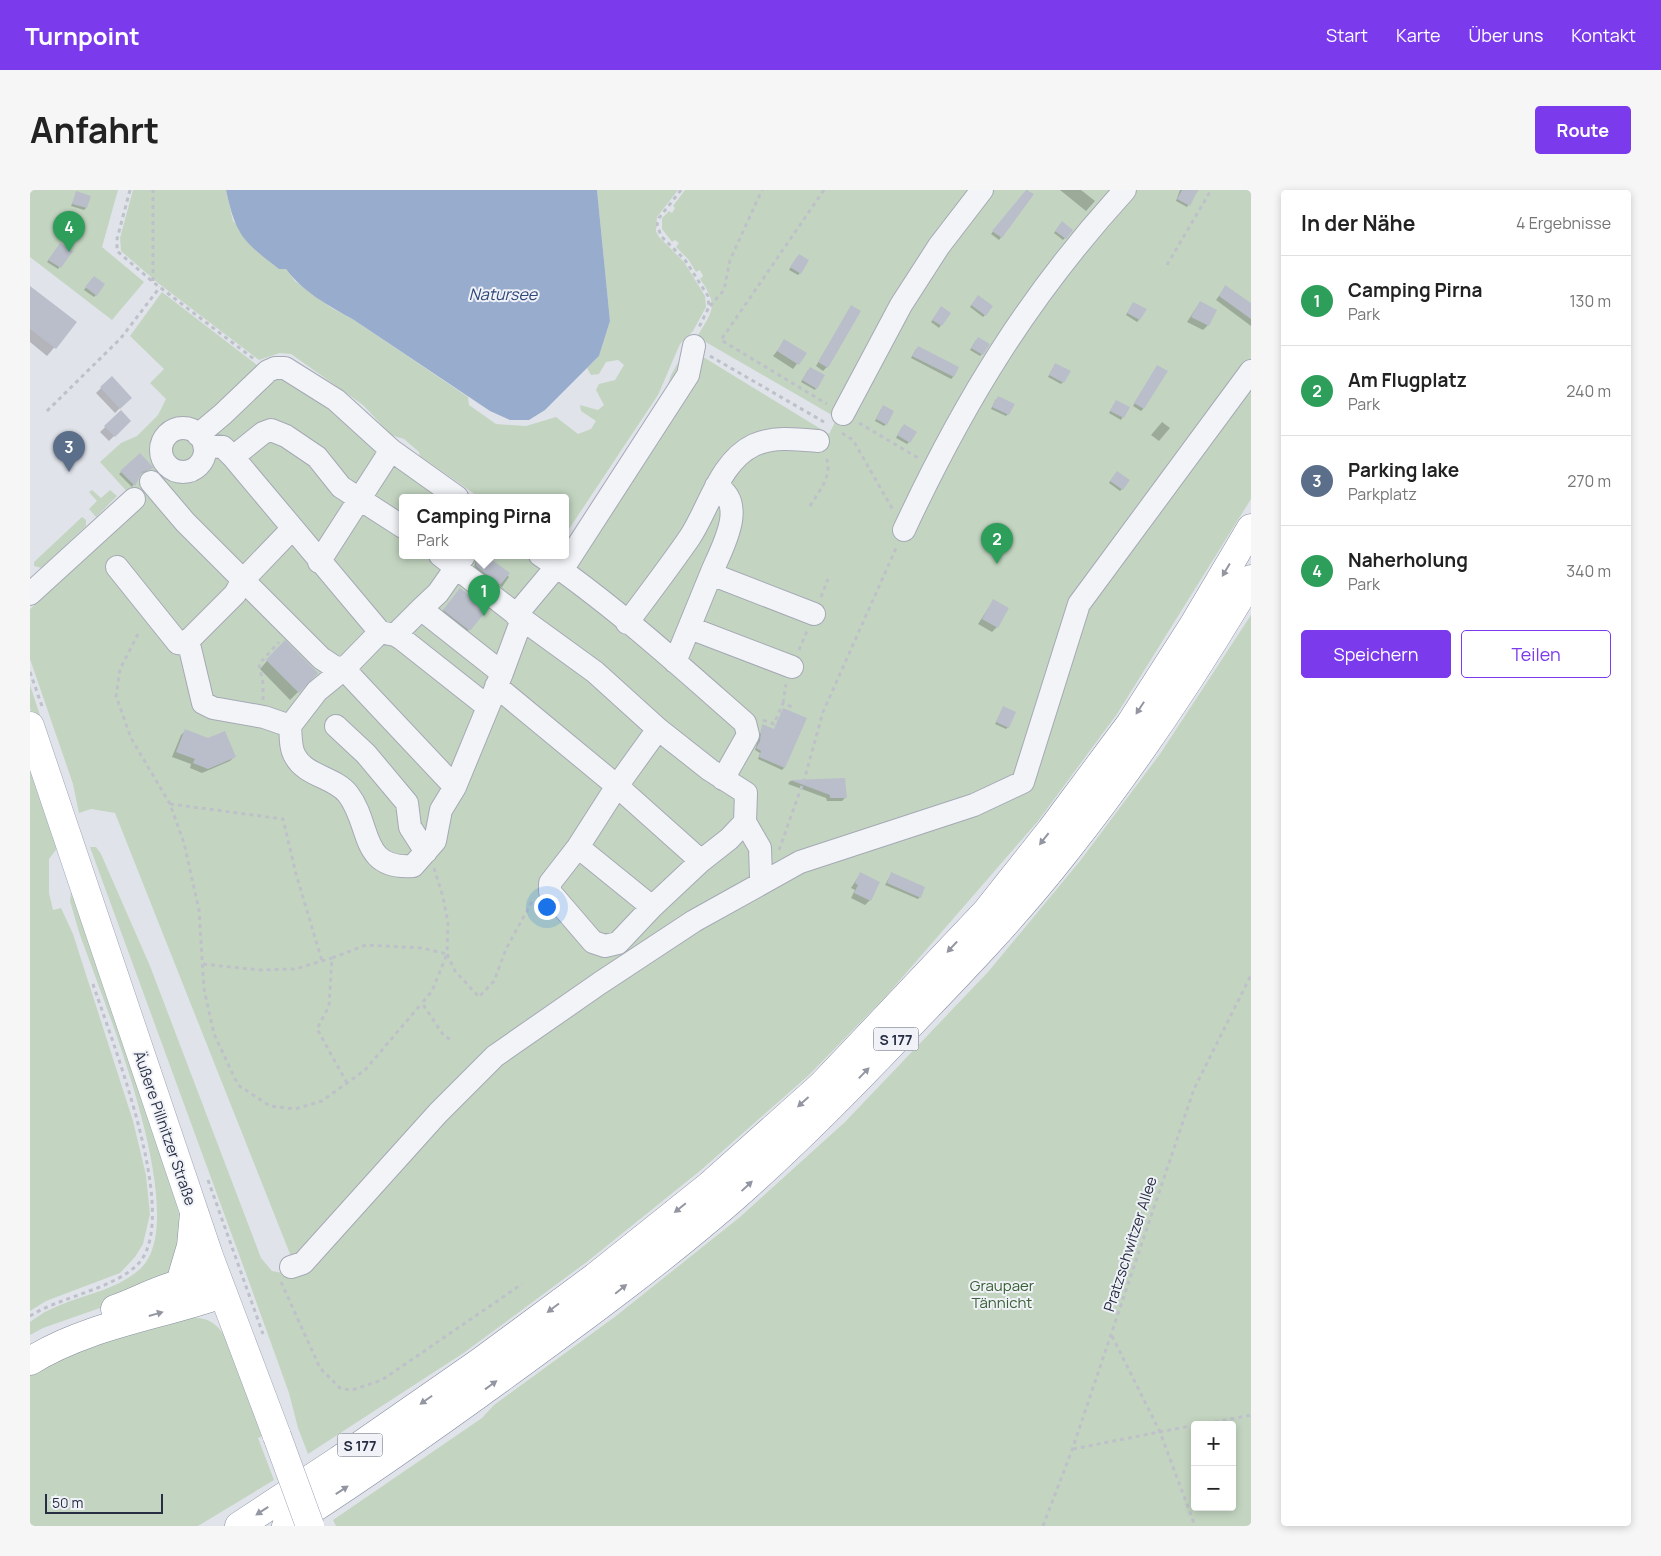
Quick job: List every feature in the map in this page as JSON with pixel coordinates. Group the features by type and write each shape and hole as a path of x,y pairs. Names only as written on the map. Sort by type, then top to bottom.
{"main road":[{"name":"S 177","path":"239,1526 472,1368 595,1277 710,1184 822,1084 986,912 1051,830 1130,724 1194,624 1251,528"},
{"name":"S 177","path":"286,1526 344,1489 451,1414 606,1301 728,1203 833,1106 978,953 1065,853 1146,744 1212,644 1251,579"},
{"name":"Äußere Pillnitzer Straße","path":"30,726 194,1213 310,1526"},
{"path":"180,1283 191,1246 194,1213"},
{"path":"30,1342 180,1283 200,1280 221,1289"},
{"path":"30,1360 59,1345 221,1289"}],"lane":[{"path":"843,414 901,305 939,246 982,190"},
{"path":"904,530 933,467 1000,350 1056,270 1125,190"},
{"path":"569,542 688,375 694,341"},
{"path":"453,494 391,450 336,400 285,368 276,368 268,371 223,414 201,440 223,447 233,457 319,562 387,633 488,707"},
{"path":"285,1272 303,1263 438,1113 496,1056 600,983 694,921 767,878 800,862 974,805 1023,782 1079,604 1251,371"},
{"path":"233,457 263,433 272,430 286,436 317,457 340,487 399,525"},
{"path":"627,623 689,538 705,513 716,486 737,456 754,445 775,440 818,441"},
{"path":"319,562 360,501 391,450"},
{"path":"151,482 185,522 320,658 333,666 344,669 455,787"},
{"path":"675,662 730,526 732,515 731,502 722,489 716,486"},
{"path":"30,594 134,499"},
{"path":"117,567 178,643 185,644 235,594 243,580 292,529"},
{"path":"723,779 748,735 745,723 675,662 553,564 519,617 488,707 455,787 442,810 435,841 413,866 395,867 384,862 371,849 362,818 347,792 336,783 308,769 295,758 290,726 317,691 387,633 421,610 438,592 454,559 519,617 595,672 658,730 723,779 746,793 744,822 760,848 767,878"},
{"path":"711,574 814,614"},
{"path":"421,610 701,862"},
{"path":"690,628 792,667"},
{"path":"188,640 203,703 213,708 264,717 290,726"},
{"path":"336,726 366,754 407,803 410,827 426,852"},
{"path":"658,730 617,786 578,847 550,883 550,892 593,942 605,946 618,944 652,907 729,839 744,822"},
{"path":"578,847 652,907"}],"path":[{"path":"152,282 153,190"},
{"path":"681,190 659,218 658,231 685,260 708,296 709,307"},
{"path":"694,341 709,307 724,290 730,260 762,190"},
{"path":"721,340 824,190"},
{"path":"1167,265 1212,190"},
{"path":"47,411 121,338 160,287"},
{"path":"810,506 826,479"},
{"path":"767,878 771,874 805,777 823,712 904,530"},
{"path":"746,727 762,719 774,724 783,703 783,691 828,579"},
{"path":"264,717 263,683 259,664 291,629"},
{"path":"138,634 120,669 116,696 131,738 170,804 184,842 199,910 204,989 214,1034 238,1085 270,1106 295,1109 322,1101 365,1070 432,991 447,954 448,923 438,877 426,852"},
{"path":"783,703 792,707"},
{"path":"170,804 283,819 296,874 322,961"},
{"path":"447,954 455,971 479,997 494,981 506,949 537,893 550,883"},
{"path":"203,964 259,970 295,969 366,945 422,948 447,954"},
{"path":"332,958 329,1006 316,1029 347,1083"},
{"path":"30,1316 47,1306 123,1276 138,1264 148,1251 154,1222 150,1181 139,1124 90,975"},
{"name":"Pratzschwitzer Allee","path":"1042,1526 1072,1450 1112,1335 1194,1089 1251,975"},
{"path":"422,1003 444,1036 453,1041"},
{"path":"285,1272 320,1368 340,1389 352,1390 382,1380 522,1284"},
{"path":"1112,1335 1160,1432 1195,1526"},
{"path":"1220,1421 1251,1415"},
{"path":"1072,1450 1191,1427"}],"green space":[{"path":"30,190 118,190 102,247 144,282 112,320 30,257"},
{"path":"133,190 226,190 233,221 286,269 295,281 330,307 354,320 468,397 469,405 496,424 526,426 556,417 578,434 591,429 596,421 581,411 580,405 598,410 604,405 596,390 599,384 615,380 624,365 618,360 606,362 599,374 591,375 587,368 599,356 610,321 597,190 678,190 657,217 656,231 659,237 684,262 705,296 706,307 693,331 680,344 658,395 569,529 569,494 475,494 420,456 419,452 404,439 391,435 363,405 291,354 280,353 259,360 158,283 121,251 120,238"},
{"path":"685,190 1251,190 1251,499 1117,714 1038,821 887,995 809,1075 701,1170 588,1261 465,1352 308,1454 298,1428 289,1393 90,847 96,847 101,854 150,966 261,1258 272,1271 289,1274 292,1259 115,813 91,809 79,813 73,784 30,659 30,609 141,507 100,462 121,443 137,436 158,415 166,399 150,383 164,369 130,336 162,292 261,368 389,439 406,446 417,460 465,494 399,494 399,559 569,559 569,540 664,398 671,375 687,347 829,434 837,418 697,337 710,314 712,302 700,279 703,276 700,270 696,272 688,259 676,247 679,243 675,240 672,242 662,229 662,218 669,211 672,213 675,208 673,206"},
{"path":"92,490 101,498 110,490 117,496 96,517 89,509 97,501 89,492"},
{"path":"82,517 86,520 86,526 42,568 34,566 34,562"},
{"name":"Graupaer Tännicht","path":"1251,615 1251,1526 336,1526 333,1520 482,1418 494,1405 616,1316 740,1217 845,1122 988,972 1080,861 1160,754"},
{"path":"30,685 70,806 63,801 30,708"},
{"path":"30,749 61,843 49,859 49,893 53,910 61,908 73,934 133,1121 146,1175 150,1214 143,1244 135,1257 120,1273 46,1301 30,1311"},
{"path":"72,884 167,1155 184,1239 174,1271 137,1295 43,1328 30,1335 30,1322 44,1313 121,1282 131,1276 141,1268 154,1242 157,1203 150,1156 138,1105 122,1053 79,932 70,901"},
{"path":"185,1317 208,1320 222,1332 229,1344 249,1393 263,1436 258,1438 274,1480 198,1526 30,1526 30,1372 44,1361"}],"water":[{"name":"Natursee","path":"226,190 597,190 610,321 599,356 545,410 529,420 510,420 490,411 354,320 317,298 300,285 286,269 279,269 249,244 243,236 233,218"}],"building":[{"path":"1026,190 1034,194 1002,238 992,231"},
{"path":"1182,190 1198,190 1190,206 1177,199"},
{"path":"76,191 91,196 87,208 72,204"},
{"path":"1062,221 1073,230 1066,239 1055,231"},
{"path":"60,243 73,251 61,268 48,260"},
{"path":"799,254 809,260 801,274 790,267"},
{"path":"94,276 105,284 97,296 85,287"},
{"path":"1225,285 1251,303 1251,319 1219,296"},
{"path":"30,286 77,322 56,349 30,329"},
{"path":"978,295 993,306 986,316 971,305"},
{"path":"1200,301 1217,310 1209,326 1191,317"},
{"path":"1133,302 1147,309 1140,320 1127,313"},
{"path":"851,305 861,311 828,368 818,362"},
{"path":"941,306 951,313 942,326 932,320"},
{"path":"978,337 990,344 983,355 971,348"},
{"path":"784,339 807,353 799,365 777,351"},
{"path":"918,346 959,367 954,377 912,356"},
{"path":"1055,363 1071,371 1064,383 1049,375"},
{"path":"1157,365 1168,371 1144,409 1134,403"},
{"path":"810,367 825,375 817,389 802,380"},
{"path":"112,376 132,398 120,409 100,387"},
{"path":"998,396 1015,404 1009,415 992,407"},
{"path":"1116,400 1130,407 1124,418 1110,411"},
{"path":"883,405 894,411 887,425 876,419"},
{"path":"121,410 131,421 115,437 104,426"},
{"path":"904,424 917,432 910,443 897,435"},
{"path":"140,453 154,468 142,472 135,486 120,471"},
{"path":"1117,471 1130,480 1123,490 1110,481"},
{"path":"477,559 491,559 510,573 500,585 476,566"},
{"path":"460,588 488,609 470,631 443,610"},
{"path":"993,599 1009,608 998,628 982,619"},
{"path":"285,640 318,673 299,693 266,660"},
{"path":"1003,706 1016,712 1009,728 996,722"},
{"path":"783,708 807,718 785,768 759,757 761,751 756,748 760,741 762,724 774,729"},
{"path":"185,729 208,738 225,731 236,757 208,769 193,763 195,759 176,752"},
{"path":"845,778 847,798 830,798 830,795 790,780"},
{"path":"860,872 880,882 871,901 854,893 858,885 855,883"},
{"path":"891,872 925,887 921,898 887,883"}],"place":[{"name":"Naherholung","path":"69,252"},
{"name":"Parking lake","path":"69,472"},
{"name":"Am Flugplatz","path":"997,564"},
{"name":"Camping Pirna","path":"484,616"}]}
